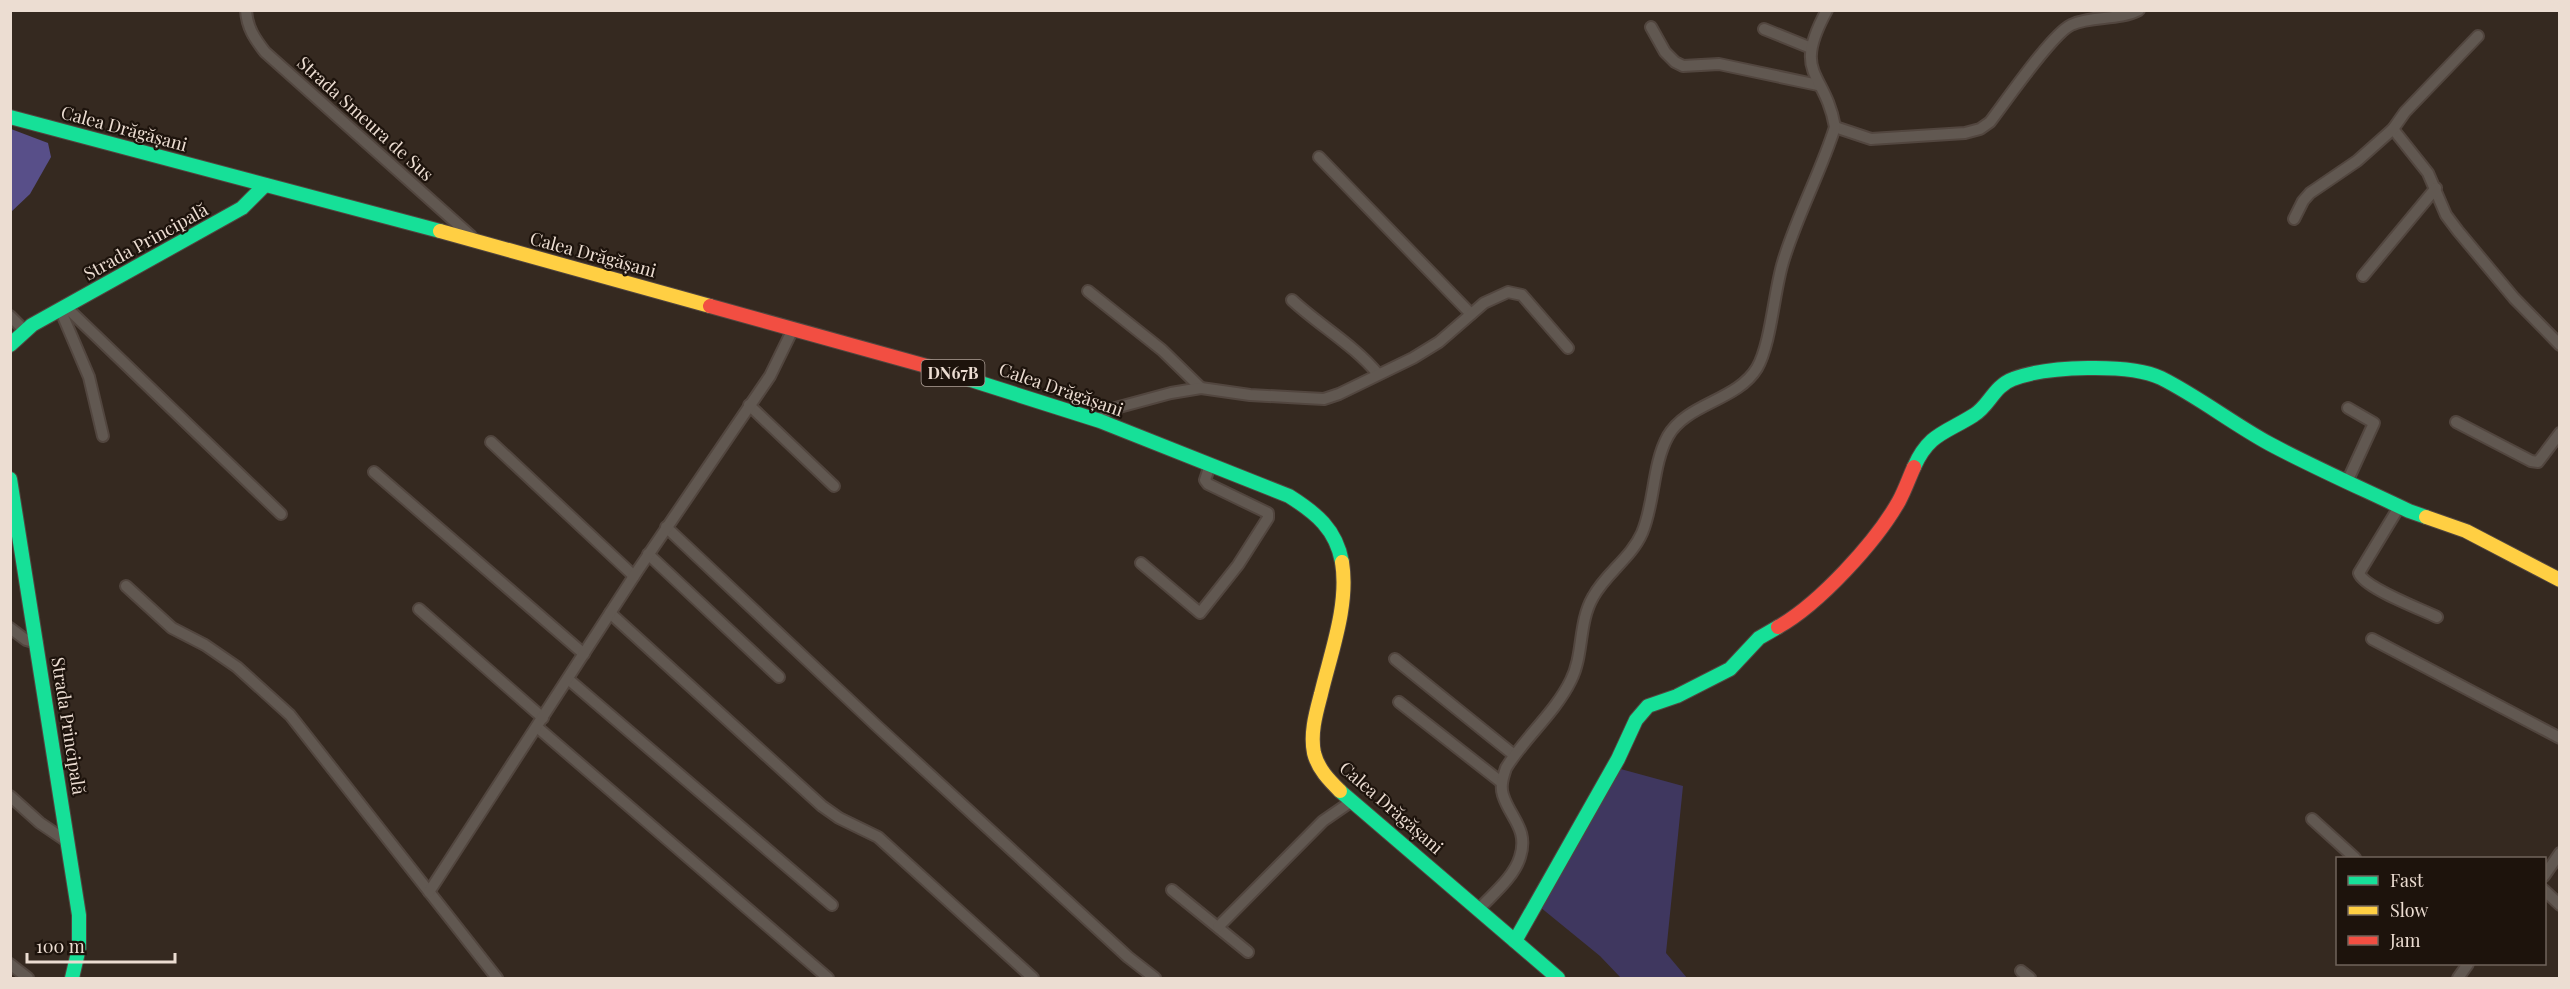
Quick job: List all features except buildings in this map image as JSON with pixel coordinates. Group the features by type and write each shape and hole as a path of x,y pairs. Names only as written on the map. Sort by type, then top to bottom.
{"street":[{"name":"Strada Smeura de Sus","path":"246,10 251,31 265,52 477,242"},
{"path":"1479,909 1514,869 1520,857 1521,828 1503,795 1502,782 1506,768 1572,679 1587,606 1602,582 1638,542 1644,530 1660,457 1668,437 1678,423 1740,385 1757,368 1782,264 1802,207 1835,127 1833,114 1818,85 1810,62 1814,37 1827,10"},
{"path":"1835,127 1871,139 1965,133 1980,129 1990,122 2060,33 2080,22 2131,15 2139,10"},
{"path":"1650,27 1665,52 1674,62 1683,66 1719,64 1818,85"},
{"path":"1764,29 1811,48"},
{"path":"2294,219 2303,201 2310,194 2357,161 2393,129 2405,112 2478,36"},
{"name":"Calea Drăgășani","path":"10,117 477,242 970,378 1100,421 1289,496 1314,511 1332,531 1343,559 1344,591 1315,716 1312,744 1321,770 1352,801 1558,978"},
{"path":"2393,129 2428,173 2446,215 2458,231 2514,298 2559,345"},
{"path":"1319,157 1471,314"},
{"name":"Strada Principală","path":"10,345 25,332 63,308 234,213 265,185"},
{"path":"2364,276 2436,188"},
{"path":"1088,291 1162,350 1201,388"},
{"path":"1100,421 1108,410 1171,393 1201,388 1250,395 1324,399 1352,389 1413,358 1439,342 1484,303 1508,292 1522,295 1568,348"},
{"path":"1292,300 1316,322 1364,357 1378,374"},
{"path":"63,308 89,377 103,436"},
{"path":"63,308 281,514"},
{"path":"10,316 25,332"},
{"path":"429,892 648,554 770,376 793,329"},
{"path":"1515,941 1618,759 1636,720 1648,706 1719,677 1730,669 1759,638 1798,616 1861,552 1882,525 1899,501 1922,451 1949,427 1976,414 1983,402 2012,379 2039,372 2074,368 2110,368 2159,377 2270,444 2399,507 2466,531 2559,580"},
{"path":"749,405 834,486"},
{"path":"2347,482 2374,423 2348,408"},
{"path":"2456,422 2531,461 2538,462 2559,433"},
{"path":"491,442 634,576"},
{"path":"1141,563 1200,613 1238,565 1268,518 1268,513 1208,484 1206,480 1210,465"},
{"path":"374,472 584,654"},
{"name":"Strada Principală","path":"10,479 80,931 79,948 72,978"},
{"path":"2399,507 2359,573 2361,578 2374,587 2437,617"},
{"path":"666,527 878,727 1120,950 1155,978"},
{"path":"648,554 779,677"},
{"path":"126,586 172,628 205,645 237,667 290,715 497,978"},
{"path":"419,609 540,723 828,978"},
{"path":"610,613 822,806 839,818 878,837 1033,978"},
{"path":"10,628 26,640 37,643"},
{"path":"2372,639 2559,738"},
{"path":"1395,659 1514,755"},
{"path":"568,680 832,905"},
{"path":"1399,702 1502,782"},
{"path":"10,796 40,823 68,842"},
{"path":"1218,927 1323,821 1340,807 1352,801"},
{"path":"2312,819 2354,857"},
{"path":"2546,873 2559,853"},
{"path":"1172,890 1248,952"},
{"path":"2546,892 2559,905"},
{"path":"10,964 28,978"},
{"path":"2458,978 2467,965"},
{"path":"2021,971 2030,978"}],"shaded area":[{"path":"11,129 48,143 51,157 30,194 11,212"},
{"path":"1617,768 1683,786 1666,953 1687,978 1621,978 1600,956 1540,907"}],"traffic: fast":[{"path":"10,117 440,231"},
{"path":"10,345 32,325 242,208 265,185"},
{"path":"930,367 1100,421 1289,496 1308,509 1330,531 1342,562"},
{"path":"1914,467 1932,440 1979,411 2006,382 2046,371 2109,368 2147,373 2161,378 2270,444 2426,517"},
{"path":"10,479 79,915 79,948 72,978"},
{"path":"1515,941 1618,759 1636,720 1648,706 1677,696 1730,669 1759,638 1778,627"},
{"path":"1340,791 1558,978"}],"traffic: slow":[{"path":"440,231 710,306"},
{"path":"2426,517 2466,531 2560,580"},
{"path":"1340,791 1318,764 1314,753 1313,731 1341,612 1344,578 1342,562"}],"traffic: jam":[{"path":"710,306 930,367"},
{"path":"1778,627 1794,617 1828,588 1861,553 1899,501 1914,467"}]}
